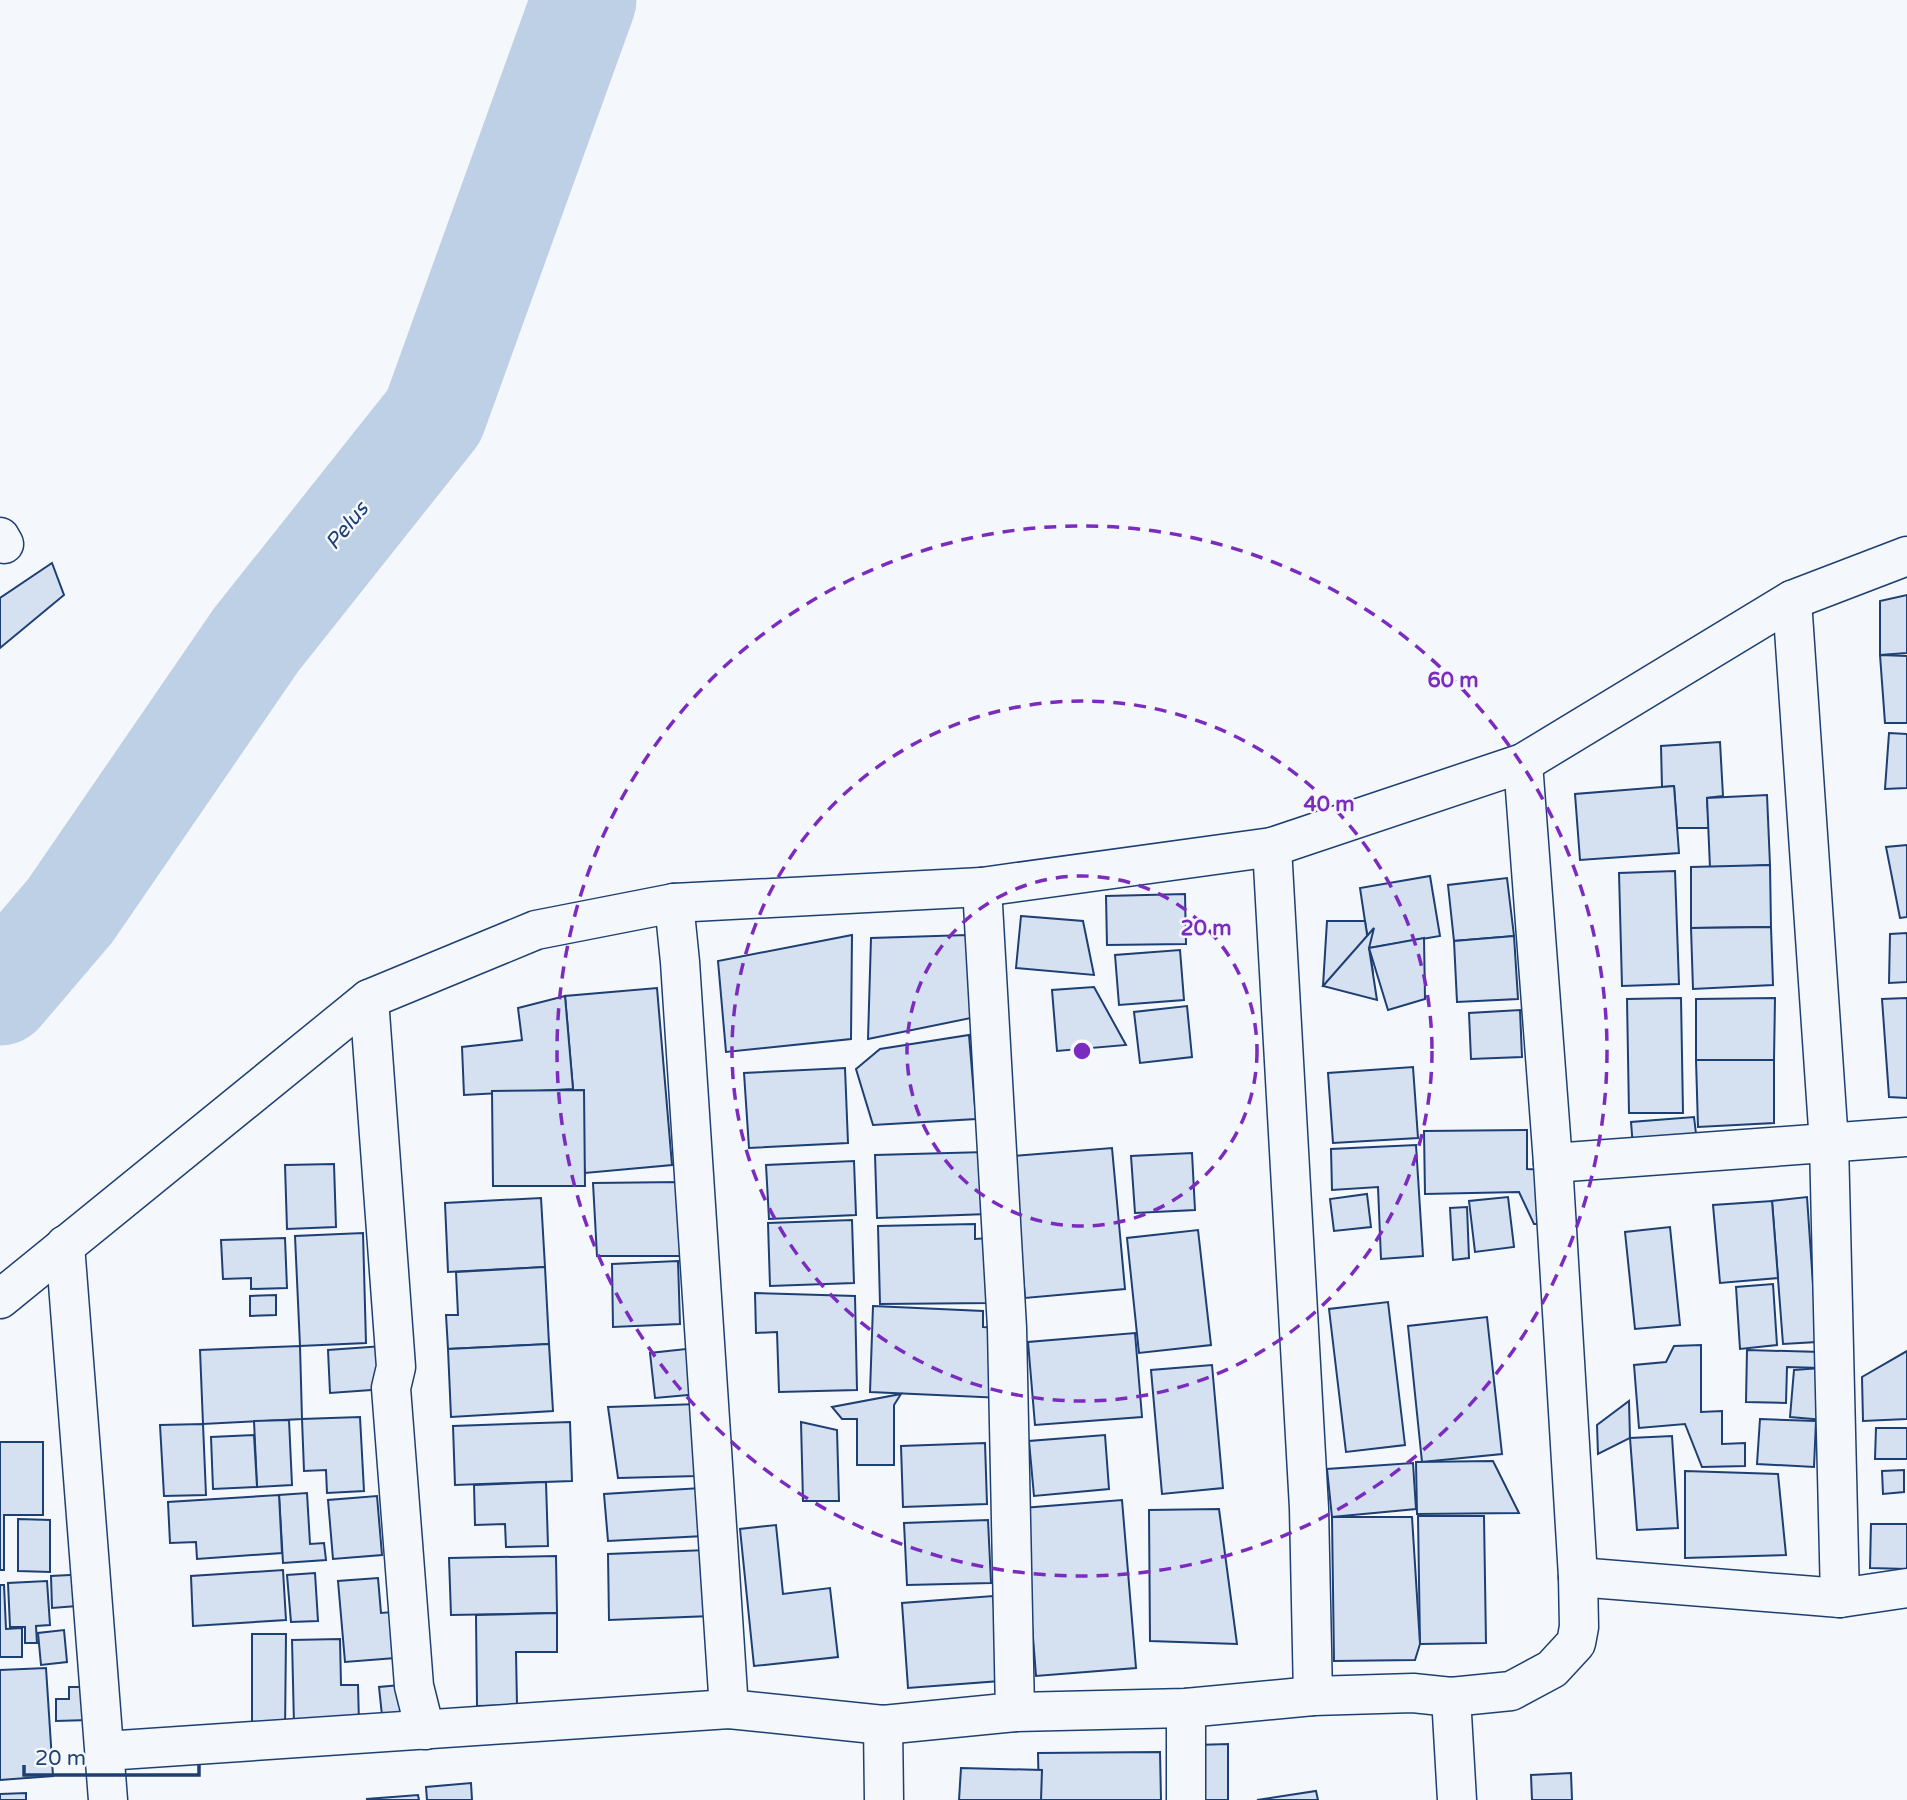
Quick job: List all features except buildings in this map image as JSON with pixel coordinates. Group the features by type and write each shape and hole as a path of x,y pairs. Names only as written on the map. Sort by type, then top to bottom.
{"street":[{"path":"0,1299 369,999 536,930 674,904 982,887 1272,847 1523,763 1792,600 1907,556"},
{"path":"1792,600 1829,1143 1840,1598"},
{"path":"105,1751 729,1709 883,1724 1014,1712 1186,1708 1313,1696 1413,1693 1451,1697 1511,1691 1552,1669 1576,1643 1579,1627 1578,1577 1553,1163 1523,763"},
{"path":"1272,847 1310,1508 1313,1696"},
{"path":"982,887 1007,1328 1014,1712"},
{"path":"674,904 729,1709"},
{"path":"369,999 396,1367 391,1388 414,1686 425,1730"},
{"path":"1553,1163 1907,1137"},
{"path":"65,1245 108,1800"},
{"path":"1578,1577 1840,1598 1907,1588"},
{"path":"1451,1697 1457,1800"},
{"path":"1186,1708 1186,1800"},
{"path":"883,1724 884,1800"}],"waterway":[{"name":"Pelus","path":"0,993 70,911 256,640 434,416 584,0"}]}
